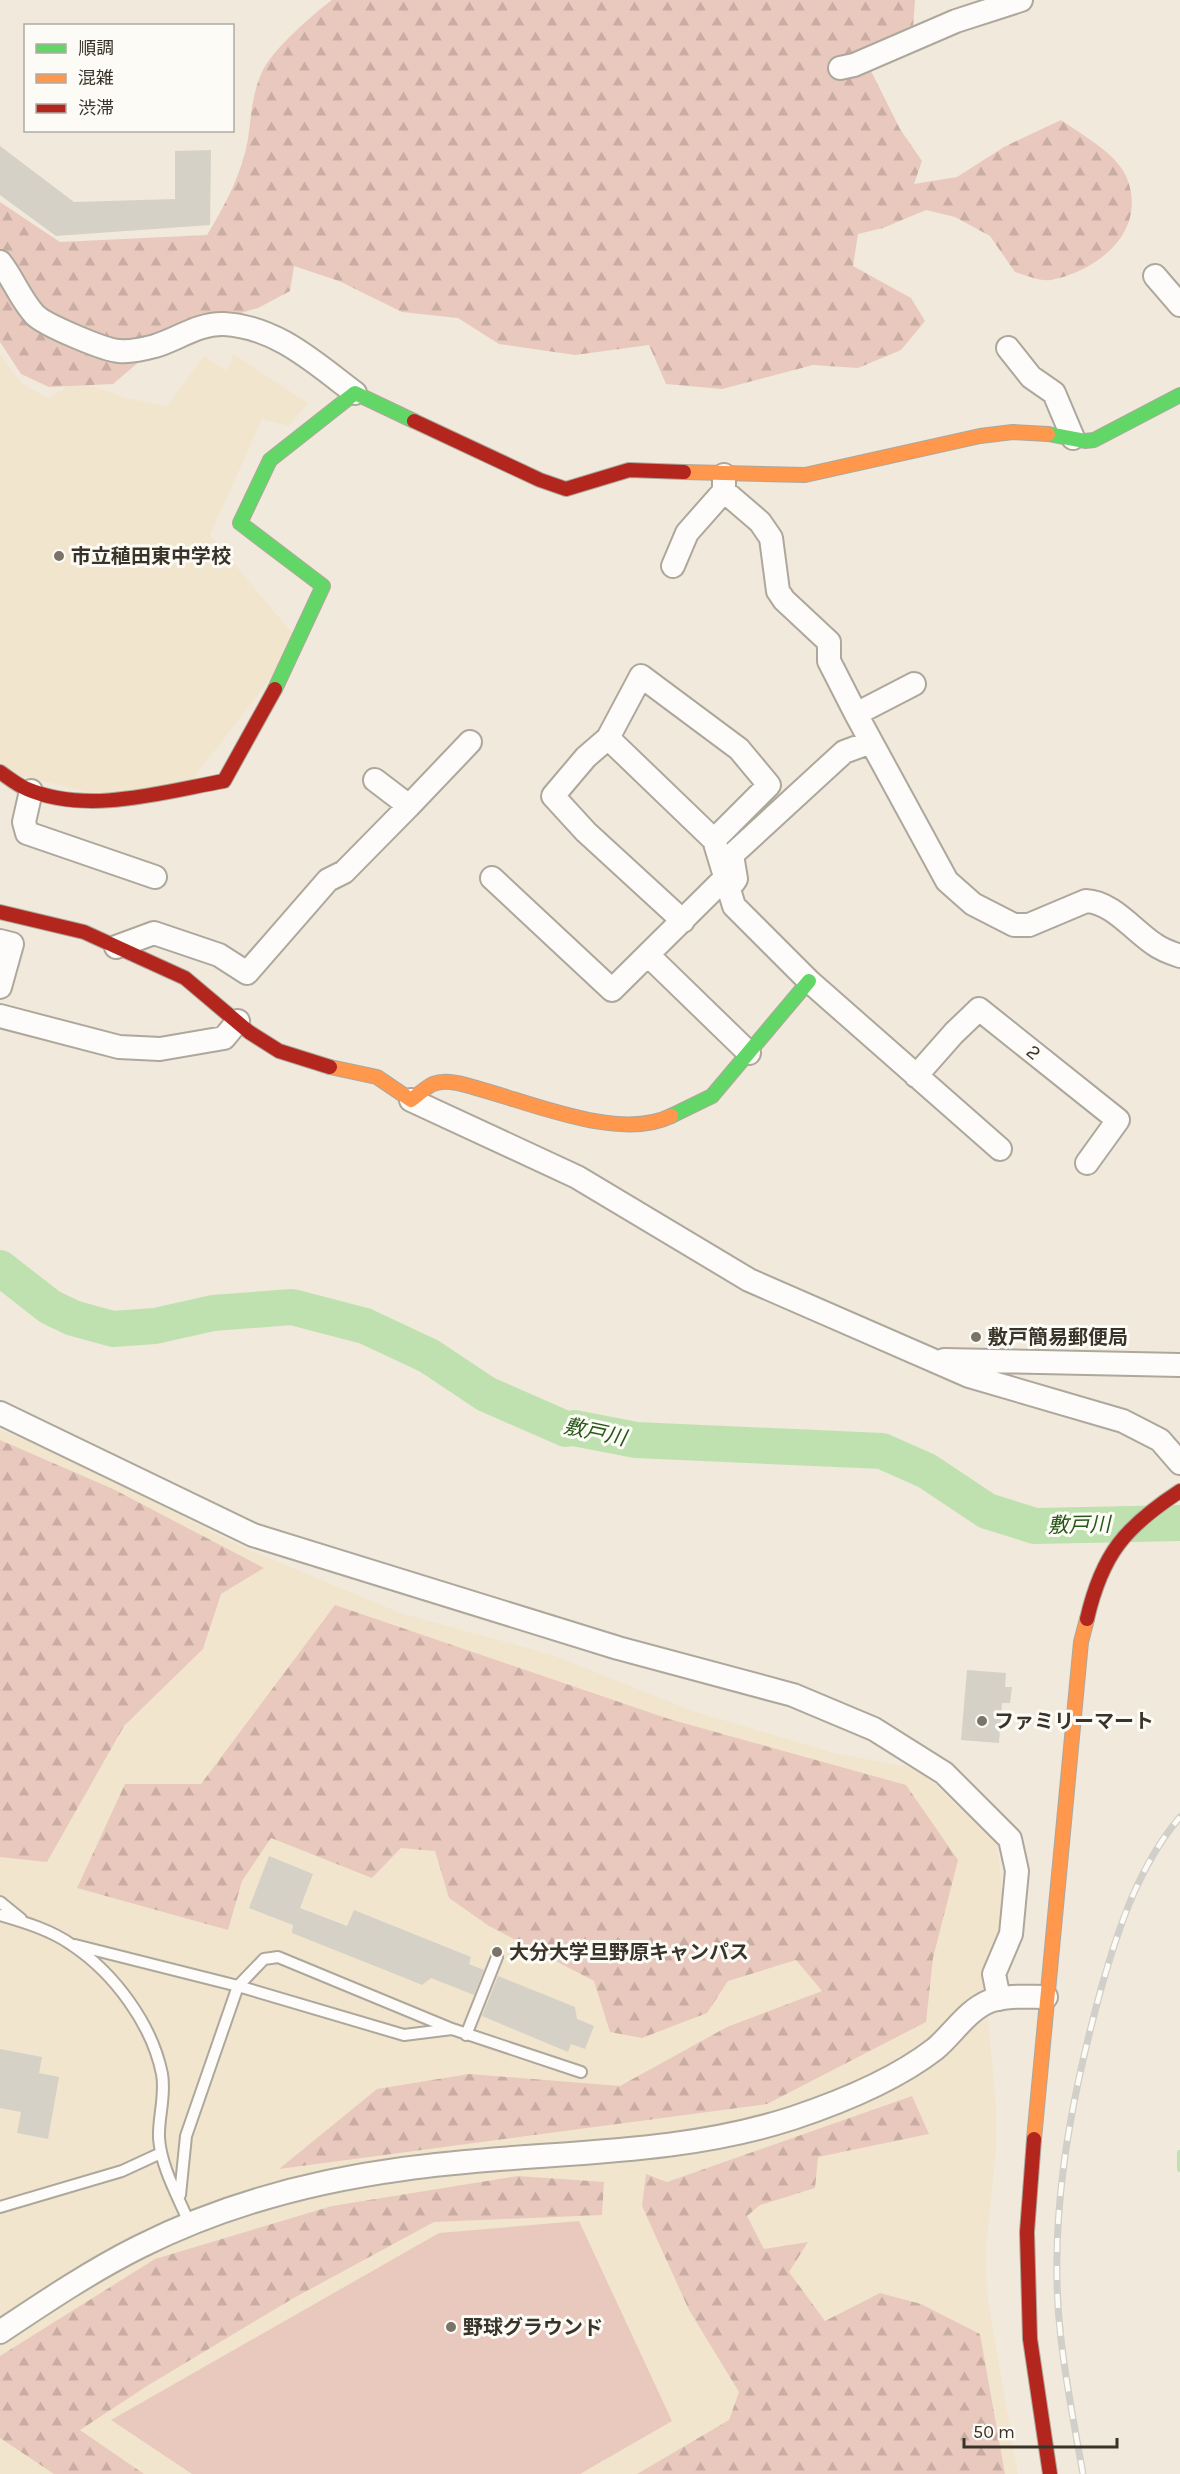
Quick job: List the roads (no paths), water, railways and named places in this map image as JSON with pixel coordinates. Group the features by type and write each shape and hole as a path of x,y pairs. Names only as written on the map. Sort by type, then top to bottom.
{"street":[{"path":"840,68 854,65 956,21 1021,0"},
{"path":"0,262 36,316 66,332 118,351 141,350 193,330 223,324 261,330 291,345 355,393 540,480 566,489 629,470 724,482 805,475 996,434 1044,433 1085,441 1102,438 1180,395"},
{"path":"1155,276 1180,305"},
{"path":"1008,348 1031,376 1054,393 1073,438"},
{"path":"0,772 31,791 78,799 122,800 224,781 273,693 323,586 240,523 270,459 355,393"},
{"path":"674,566 687,533 724,482"},
{"path":"724,482 760,522 771,538 778,591 829,642 829,661 946,881 973,904 1014,925 1029,925 1086,901 1093,901 1107,907 1156,946 1180,956"},
{"path":"683,921 586,832 553,795 586,757 608,738 640,676 738,749 769,785 714,840"},
{"path":"856,714 914,684"},
{"path":"608,738 714,840 734,906 808,981 1000,1149"},
{"path":"492,878 548,934 612,990 683,921 736,879 732,855 844,752 871,741"},
{"path":"116,946 154,933 219,955 247,973 328,880 344,872 470,742"},
{"path":"375,780 409,806"},
{"path":"31,791 24,822 27,833 155,877"},
{"path":"0,912 84,932 185,978 237,1021 279,1051 340,1070 377,1077 411,1100 578,1177 730,1271 927,1360 980,1379 1123,1421 1160,1440 1180,1463"},
{"path":"0,941 12,944 0,987"},
{"path":"648,955 748,1053"},
{"path":"411,1100 434,1083 458,1083 594,1121 628,1124 663,1120 712,1096 808,981"},
{"name":"2","path":"916,1076 954,1033 980,1009 1119,1120 1087,1163"},
{"path":"0,1016 119,1047 160,1049 224,1038 237,1021"},
{"path":"927,1360 1180,1365"},
{"path":"0,1413 253,1535 618,1648 793,1695 874,1729 944,1773 1010,1839 1016,1857 1016,1881 1011,1934 994,1974 999,1999"},
{"path":"1050,2474 1035,2387 1026,2261 1046,1997 1081,1642 1095,1584 1102,1567 1125,1535 1151,1509 1180,1491"},
{"path":"0,2332 109,2263 190,2226 300,2190 405,2168 693,2142 741,2133 820,2108 887,2078 935,2049 983,2005 999,1999 1046,1997"}],"lane":[{"path":"0,1902 28,1924"},
{"path":"0,1915 28,1924 72,1944 238,1986 404,2035 452,2029"},
{"path":"72,1944 120,1988 156,2055 163,2090 159,2125 161,2153 190,2226"},
{"path":"180,2200 186,2136 238,1986 264,1959 278,1957 466,2035 581,2072"},
{"path":"466,2035 497,1957"},
{"path":"0,2207 122,2171 161,2153"}],"waterway":[{"name":"敷戸川","path":"0,1268 50,1307 73,1318 113,1329 155,1326 213,1313 292,1307 365,1326 429,1356 486,1394 566,1429 574,1428 636,1440 882,1451 927,1471 987,1511 1035,1526 1180,1523"},
{"path":"1180,2153 1180,2169"}],"railway":[{"path":"1083,2474 1065,2373 1057,2295 1059,2207 1064,2162 1090,2032 1115,1944 1141,1877 1180,1817"}],"place":[{"name":"市立稙田東中学校","path":"59,556"},
{"name":"敷戸簡易郵便局","path":"976,1337"},
{"name":"ファミリーマート","path":"982,1721"},
{"name":"大分大学旦野原キャンパス","path":"497,1952"},
{"name":"野球グラウンド","path":"451,2327"}]}
